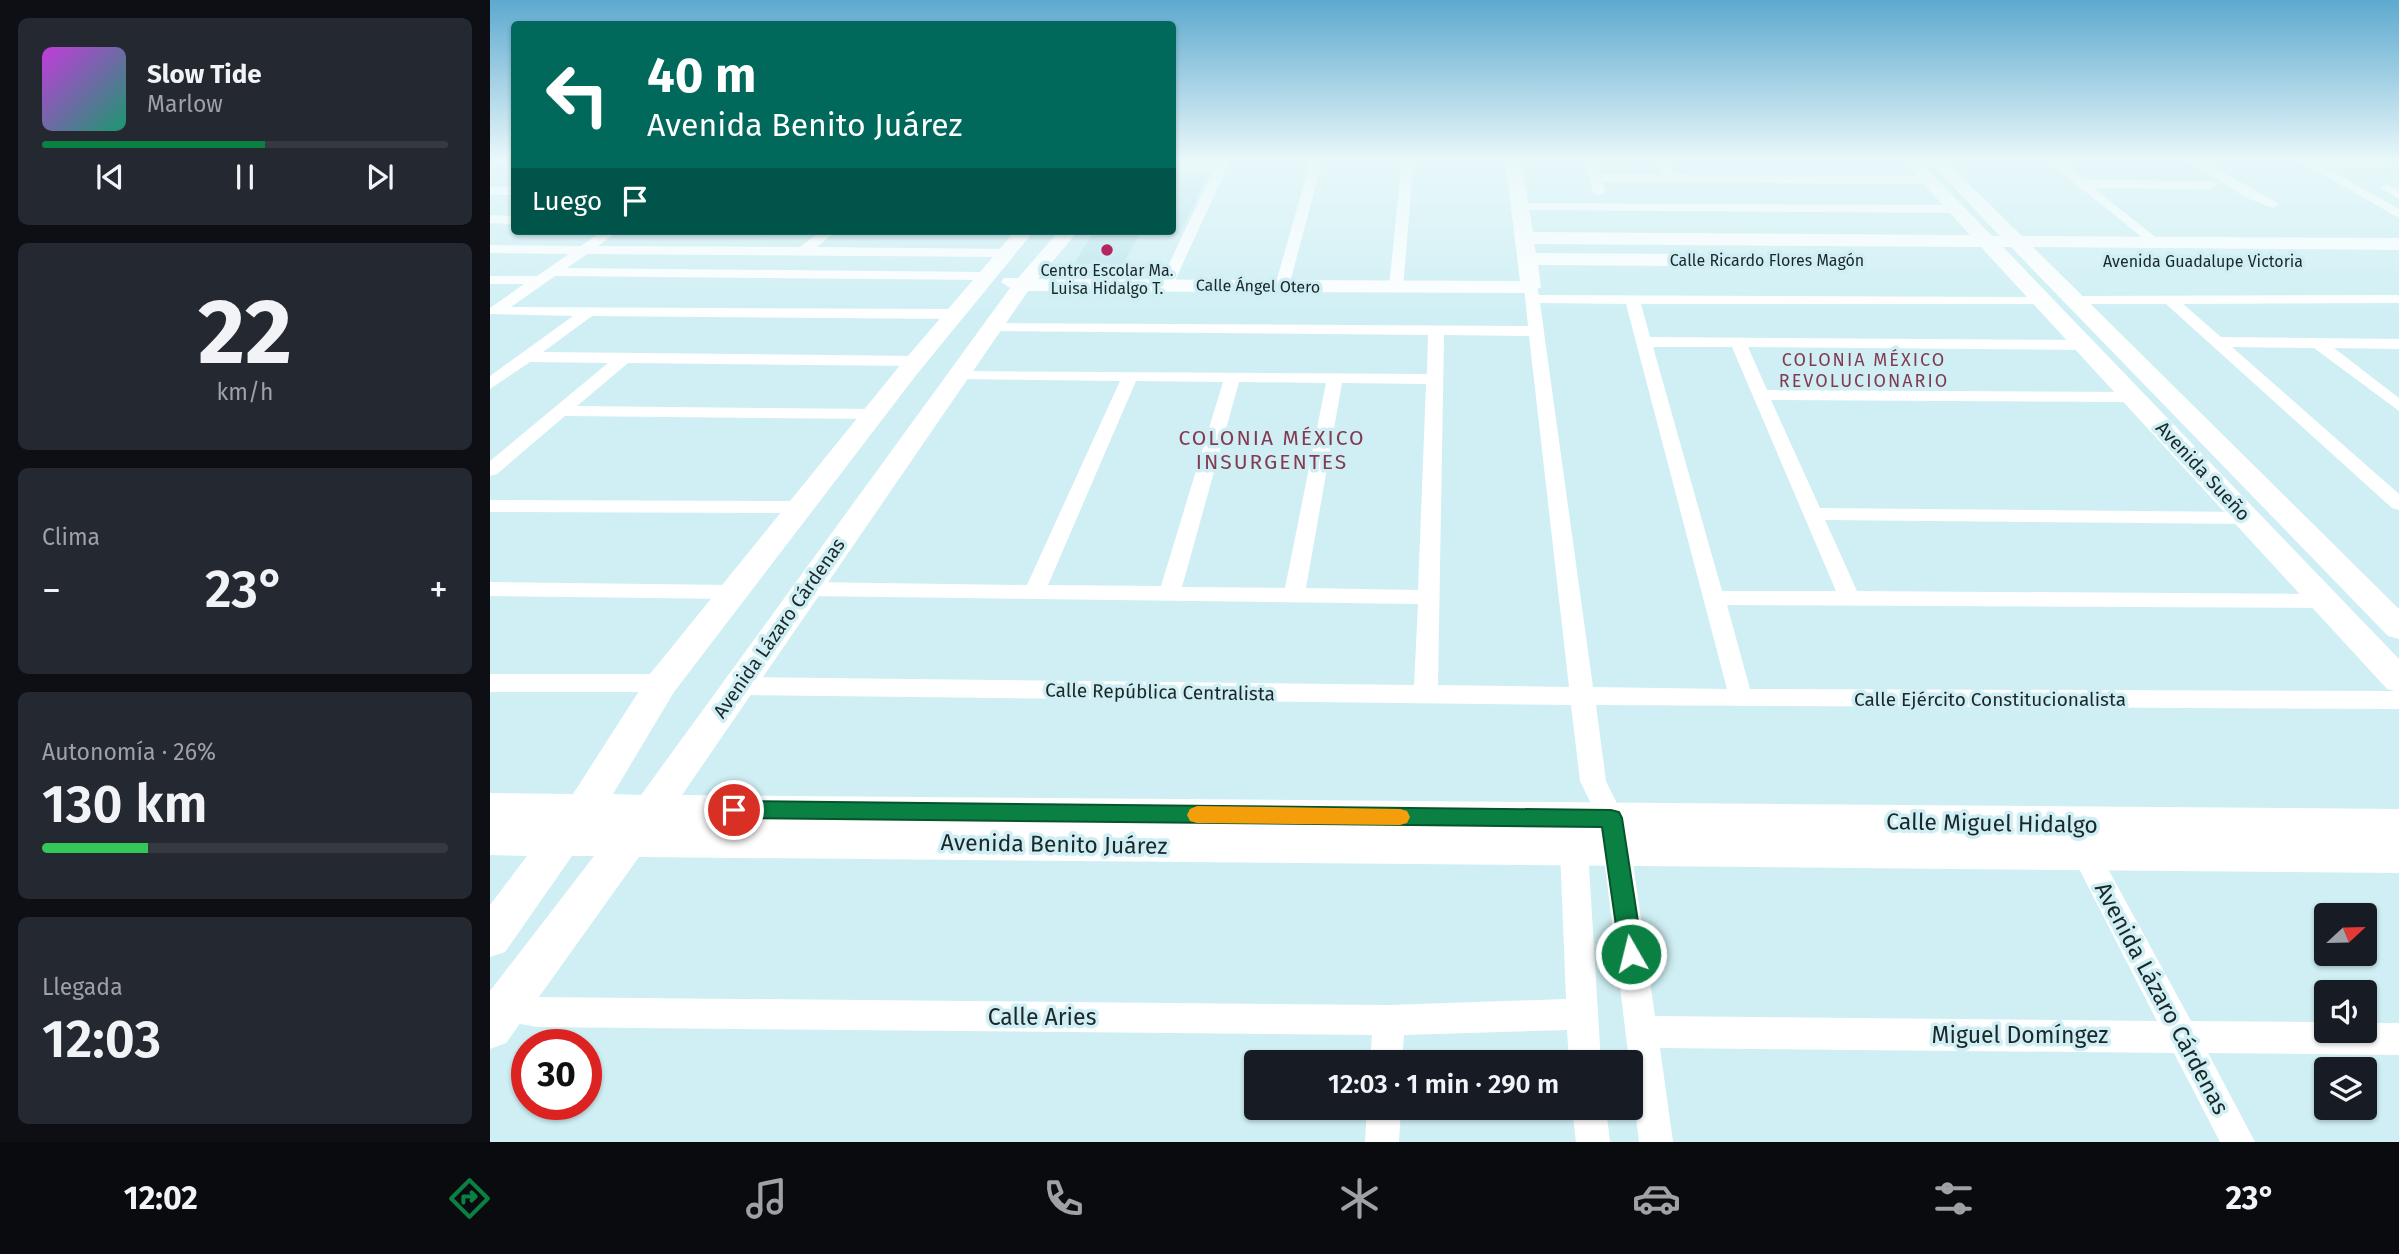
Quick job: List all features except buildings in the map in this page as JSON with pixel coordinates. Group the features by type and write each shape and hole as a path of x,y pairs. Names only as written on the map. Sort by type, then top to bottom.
{"street":[{"path":"1166,285 1199,212"},
{"path":"1282,286 1302,212"},
{"path":"1396,288 1403,212"},
{"path":"1519,212 1537,331 1593,781 1597,834 1642,1032 1656,1142"},
{"path":"1958,212 1984,241"},
{"name":"Avenida Sueño","path":"1980,212 2013,251 2043,300 2399,680"},
{"path":"2116,212 2154,243"},
{"path":"490,219 511,219"},
{"path":"492,312 605,235"},
{"path":"803,252 824,235"},
{"path":"490,938 574,824 662,683 798,507 1022,235"},
{"name":"Avenida Lázaro Cárdenas","path":"497,1018 641,824 1022,285 1066,235"},
{"path":"1522,238 1984,241 2013,251"},
{"path":"1952,261 2013,251 2154,243 2399,244"},
{"path":"490,248 1006,253"},
{"name":"Avenida Guadalupe Victoria","path":"2013,251 2038,260 2399,262"},
{"name":"Calle Ricardo Flores Magón","path":"1526,259 1705,260"},
{"name":"Avenida Sueño","path":"2038,260 2399,628"},
{"path":"490,279 511,280 546,276 987,276"},
{"name":"Calle Ángel Otero","path":"987,276 1022,285 1282,286 1532,293"},
{"path":"490,293 511,280"},
{"path":"1532,293 1632,299 2043,300"},
{"path":"1632,299 1741,698"},
{"path":"2077,300 2399,299"},
{"path":"2170,300 2399,504"},
{"path":"492,312 956,314"},
{"path":"490,384 588,312"},
{"path":"994,326 1537,331"},
{"path":"1426,695 1436,331"},
{"path":"1643,342 2086,345"},
{"path":"2219,342 2399,344"},
{"path":"1738,343 1849,597"},
{"path":"2318,343 2395,400"},
{"path":"527,356 916,361"},
{"path":"490,470 625,357"},
{"path":"959,374 1436,379"},
{"path":"1034,593 1130,376"},
{"path":"1169,595 1232,378"},
{"path":"1294,596 1335,379"},
{"path":"1762,395 2134,397"},
{"path":"561,411 873,414"},
{"path":"490,506 798,507"},
{"path":"1813,514 2248,518"},
{"path":"490,589 731,592"},
{"path":"807,589 1428,597"},
{"path":"1713,598 2325,601"},
{"path":"490,683 662,683"},
{"name":"Calle República Centralista","path":"738,687 1581,697"},
{"name":"Calle Ejército Constitucionalista","path":"1581,697 2399,700"},
{"name":"Avenida Benito Juárez","path":"490,809 574,824 1597,834"},
{"name":"Avenida Benito Juárez","path":"490,839 574,824"},
{"name":"Calle Miguel Hidalgo","path":"1597,834 2399,825"},
{"path":"1584,1050 1581,1014 1597,834"},
{"name":"Calle Miguel Hidalgo","path":"1597,834 2086,855 2399,856"},
{"name":"Avenida Lázaro Cárdenas","path":"2086,855 2238,1142"},
{"name":"Calle Aries","path":"497,1018 537,1012 1388,1020 1581,1014"},
{"path":"1387,1050 1388,1020"},
{"name":"Miguel Domíngez","path":"1642,1032 2399,1039"},
{"path":"1382,1142 1383,1120"},
{"path":"1590,1120 1593,1142"}],"shaded area":[{"name":"Centro Escolar Ma. Luisa Hidalgo T.","path":"1176,212 1190,212 1179,235 1176,235"},
{"name":"Centro Escolar Ma. Luisa Hidalgo T.","path":"1092,235 1139,235 1123,264 1074,264"}],"slow traffic":[{"path":"1197,815 1400,817"}],"place":[{"name":"Centro Escolar Ma. Luisa Hidalgo T.","path":"1107,250"}],"district":[{"name":"COLONIA MÉXICO REVOLUCIONARIO","path":"1864,370"},
{"name":"COLONIA MÉXICO INSURGENTES","path":"1272,450"}],"route":[{"path":"734,810 1611,818 1631,954"}]}
